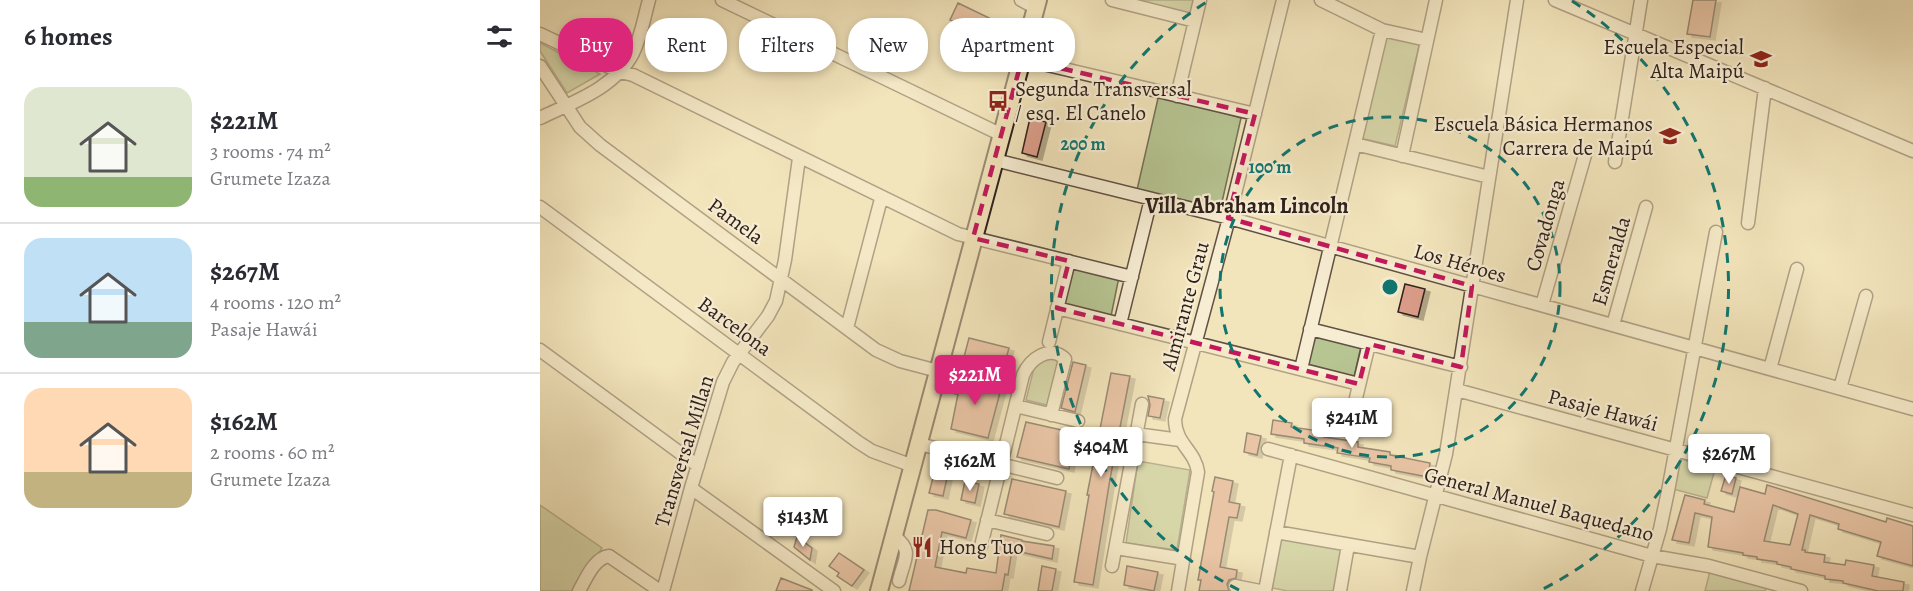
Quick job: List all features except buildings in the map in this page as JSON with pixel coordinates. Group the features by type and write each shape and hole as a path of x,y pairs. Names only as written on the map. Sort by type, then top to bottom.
{"main road":[{"path":"1029,18 1032,2"},
{"path":"891,584 894,536 1019,72"}],"street":[{"path":"633,51 649,0"},
{"path":"722,0 1002,135"},
{"path":"1112,0 1135,3 1195,21"},
{"path":"1177,96 1200,0"},
{"name":"Almirante Grau","path":"1180,440 1175,420 1229,218 1283,0"},
{"path":"1321,0 1382,30 1427,40"},
{"path":"1402,156 1436,0"},
{"path":"1413,591 1446,454 1457,390 1455,366 1472,286 1517,0"},
{"path":"1555,0 1913,151"},
{"path":"1615,162 1641,0"},
{"path":"1301,369 1382,30"},
{"path":"540,34 558,43"},
{"name":"Pamela","path":"540,66 580,127 592,140 887,357 938,371"},
{"path":"540,118 605,85 620,72 633,75 881,199 958,234 1132,277"},
{"path":"1075,72 1255,114"},
{"path":"1748,223 1765,88"},
{"path":"1355,144 1489,177"},
{"name":"Covadonga","path":"1542,305 1586,155"},
{"name":"Transversal Millan","path":"662,591 723,382 740,353 776,302 799,158"},
{"name":"Los Héroes","path":"995,160 1229,218 1839,388 1912,405"},
{"path":"847,328 881,199"},
{"path":"1120,324 1151,199"},
{"name":"Barcelona","path":"540,207 858,442 872,451 913,466"},
{"name":"Esmeralda","path":"1613,325 1646,207"},
{"path":"1641,591 1660,529 1716,232"},
{"path":"1049,342 1069,261"},
{"path":"1770,369 1797,269"},
{"path":"1839,388 1866,296"},
{"path":"1057,308 1359,384"},
{"path":"1310,329 1455,366"},
{"path":"1350,423 1369,344"},
{"path":"540,350 698,466"},
{"path":"981,546 1026,368 1044,353 1049,352 1063,356 1065,361 1051,415"},
{"name":"Pasaje Hawái","path":"1457,390 1913,515"},
{"path":"1112,567 1142,404"},
{"path":"1016,406 1078,421"},
{"path":"1136,434 1180,440 1192,455 1198,472 1178,591"},
{"path":"919,444 1057,478"},
{"name":"General Manuel Baquedano","path":"1268,449 1652,556 1709,566 1801,591"},
{"path":"1265,591 1291,455"},
{"path":"691,488 834,591"},
{"path":"987,520 1047,534"},
{"path":"1276,532 1420,557"},
{"path":"1340,591 1348,544"},
{"path":"1116,548 1184,559"},
{"path":"579,591 598,561 605,556 615,559 662,591"},
{"path":"1235,586 1260,591"}],"highlighted area":[{"path":"1022,59 1255,114 1228,218 1472,286 1461,367 1369,344 1359,384 1057,308 1069,261 973,238"}],"green space":[{"path":"1142,0 1197,0 1193,15 1142,2"},
{"path":"1383,35 1420,42 1395,146 1360,138"},
{"path":"540,43 558,52 558,72 596,72 600,74 567,93 540,51"},
{"path":"1159,94 1241,118 1222,202 1215,207 1137,190"},
{"path":"1072,266 1119,277 1111,316 1064,306"},
{"path":"1311,333 1361,346 1354,377 1305,365"},
{"path":"1048,355 1062,359 1051,406 1026,400 1035,364"},
{"path":"1681,459 1715,469 1707,498 1673,489"},
{"path":"1138,461 1190,470 1177,550 1126,543"},
{"path":"540,505 602,548 575,591 540,591"},
{"path":"1282,535 1343,546 1336,591 1288,591 1272,588"},
{"path":"1710,571 1767,586 1765,591 1705,591"}],"place":[{"name":"Escuela Especial Alta Maipú","path":"1761,59"},
{"name":"Segunda Transversal / esq. El Canelo","path":"998,101"},
{"name":"Escuela Básica Hermanos Carrera de Maipú","path":"1670,136"},
{"name":"Hong Tuo","path":"922,547"}],"district":[{"name":"Villa Abraham Lincoln","path":"1247,206"}]}
